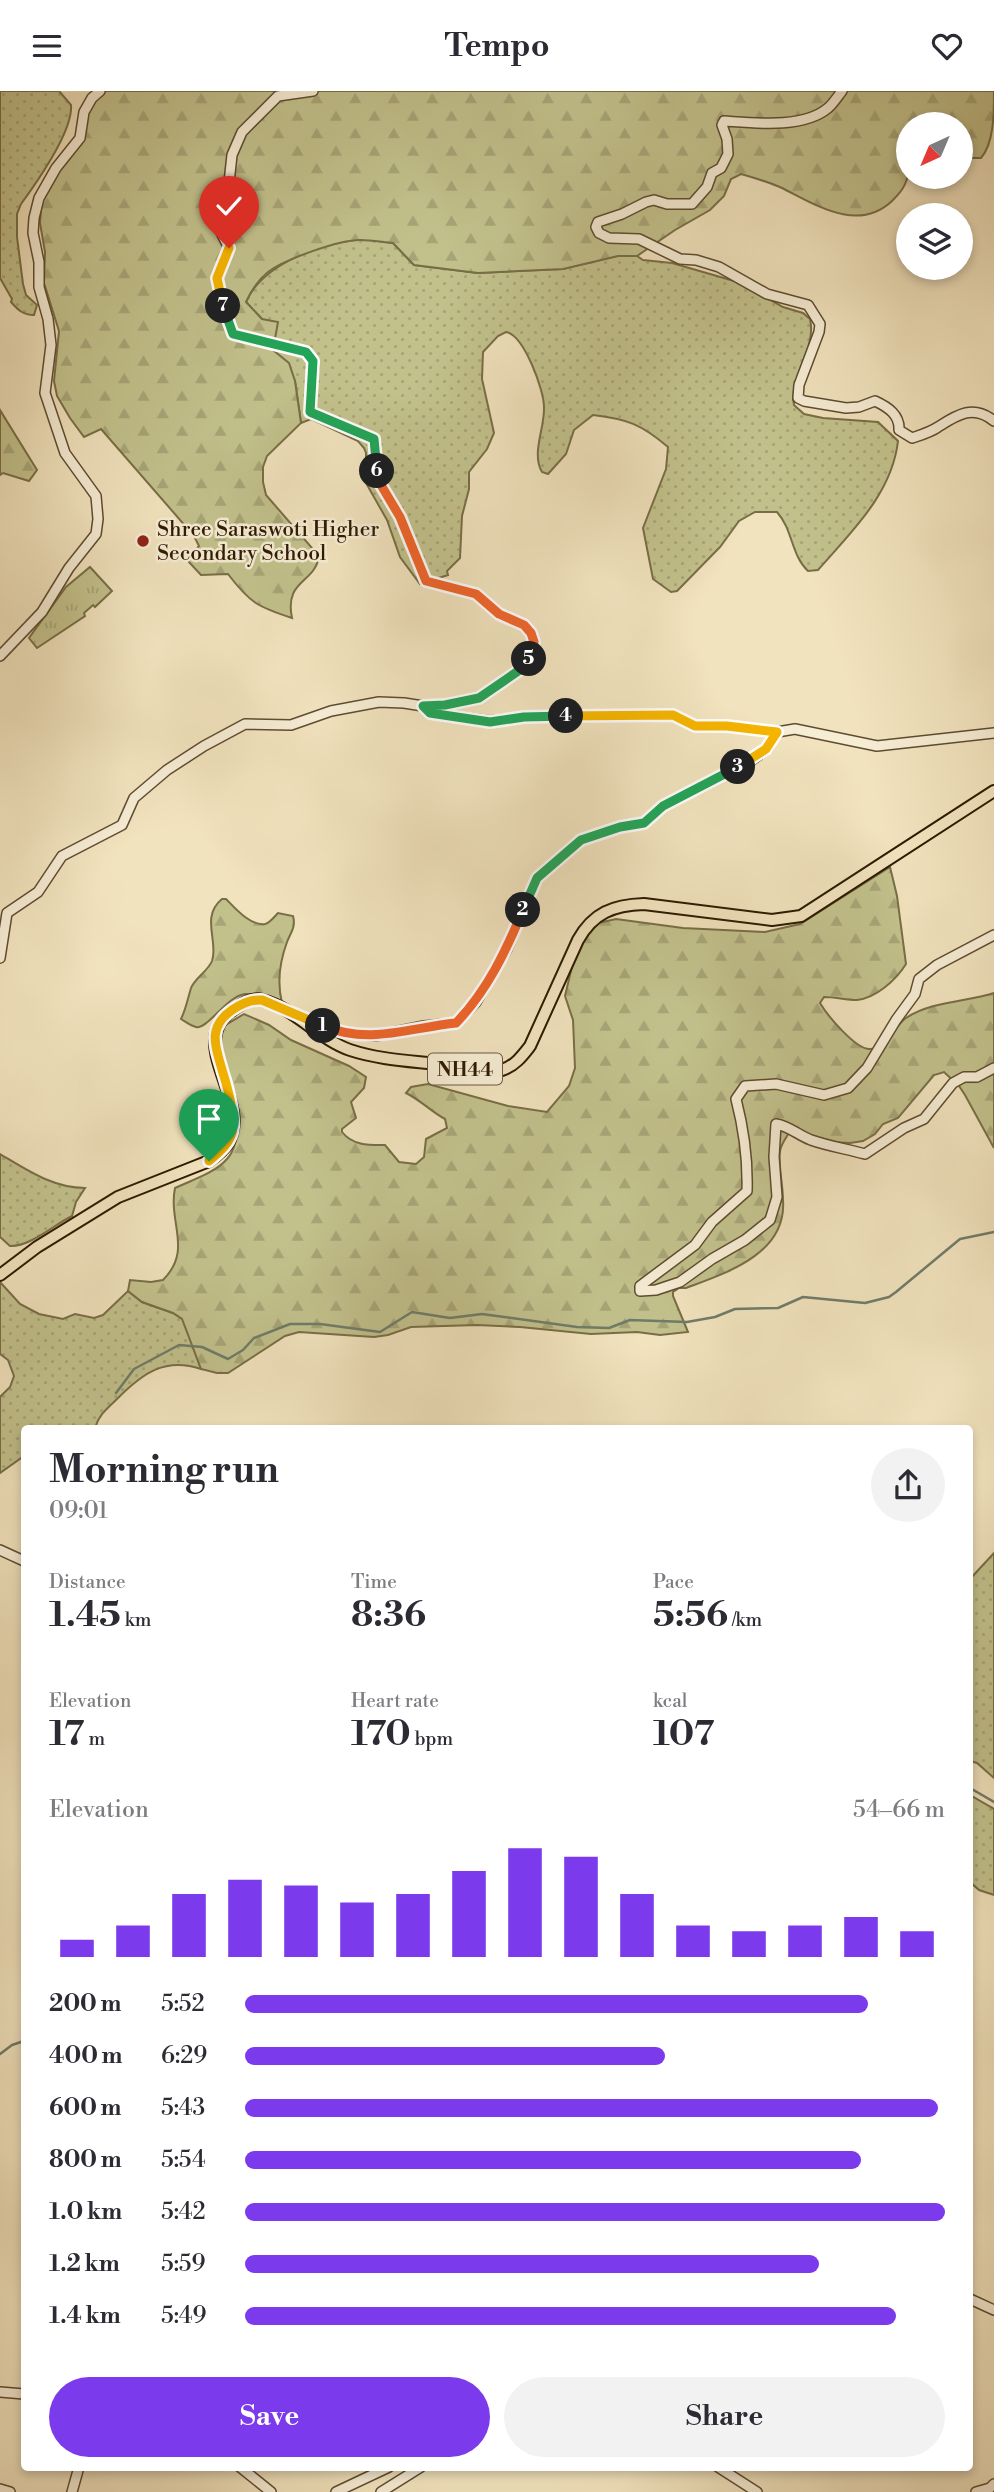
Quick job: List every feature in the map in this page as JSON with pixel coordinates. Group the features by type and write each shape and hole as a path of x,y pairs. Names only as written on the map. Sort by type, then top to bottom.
{"main road":[{"name":"NH44","path":"0,1275 37,1247 118,1197 209,1161 219,1153 229,1142 233,1128 224,1075 213,1042 216,1026 233,1010 253,999 262,1000 293,1015 350,1050 479,1071 502,1070 522,1057 530,1046 578,940 596,916 622,905 643,904 772,921 801,916 994,791"}],"street":[{"path":"0,656 42,612 69,568 96,534 96,496 65,453 45,394 51,345 48,319 39,287 39,262 33,233 39,198 51,176 80,138 84,112 92,98 100,91"},
{"path":"0,958 6,913 38,892 62,856 122,825 134,799 167,771 204,746 245,724 291,725 331,711 379,702 423,706 445,705 479,698 527,665 534,642 524,625 499,614 476,594 426,581 400,517 378,480 374,439 310,412 313,361 306,352 233,334 217,278 229,248 215,221 228,192 232,155 242,132 278,96 313,91"},
{"path":"842,91 827,109 807,118 773,125 724,121 722,125 728,154 721,168 712,173 707,187 692,204 667,204 654,200 598,222 596,227 599,233 609,238 639,239 680,259 696,260 719,267 767,294 807,305 820,324 820,332 799,385 798,398 804,401 846,408 876,401 892,412 900,423 899,430 912,438 937,429 955,415 986,415 994,421"},
{"path":"423,706 430,713 490,722 524,717 673,715 695,726 727,726 777,732 795,729 877,746 994,733"},
{"path":"293,1015 338,1032 375,1036 424,1026 456,1023 476,1002 507,949 537,878 581,840 620,827 644,823 663,806 751,761 766,749 777,732"},
{"path":"994,935 937,965 919,979 915,994 867,1068 848,1088 824,1095 776,1083 745,1086 736,1099 748,1167 747,1192 712,1222 695,1245 640,1286 640,1291 656,1290 680,1282 745,1240 770,1220 777,1197 774,1157 776,1123 786,1125 814,1141 865,1153 904,1128 924,1119 953,1083 964,1077 976,1077 994,1068"},
{"path":"0,1550 21,1560"},
{"path":"973,2300 994,2310"},
{"path":"0,2392 21,2394"},
{"path":"72,2492 78,2471"},
{"path":"245,2471 271,2492"},
{"path":"336,2492 380,2471"},
{"path":"381,2492 415,2471"},
{"path":"724,2471 757,2492"},
{"path":"976,2492 994,2484"},
{"path":"0,2489 10,2492"}],"green space":[{"path":"0,91 59,91 71,105 70,116 60,142 17,214 23,284 26,295 37,305 34,315 18,310 11,302 12,299 0,278"},
{"path":"102,91 994,91 991,136 981,158 973,158 973,112 896,112 896,189 902,189 892,201 865,215 837,213 777,186 741,174 731,179 724,196 710,210 637,256 618,256 563,269 478,273 414,265 393,243 360,240 312,251 268,272 255,286 246,302 262,319 278,322 273,350 289,363 295,381 301,423 267,456 263,467 263,482 266,495 319,556 312,572 292,596 292,618 256,603 242,592 228,574 201,575 187,560 199,546 194,536 101,429 84,437 57,396 54,381 59,331 44,283 45,252 40,223 42,197 53,177 82,141 89,98"},
{"path":"362,239 393,243 414,265 478,273 563,269 617,256 637,256 643,260 672,263 741,283 810,319 810,341 795,383 794,405 804,414 823,418 878,422 898,441 888,478 868,511 818,570 808,571 802,565 777,512 755,512 739,521 720,547 677,591 671,592 653,579 643,528 666,469 668,447 633,424 593,415 574,430 566,454 548,474 542,472 538,457 544,415 541,389 532,364 520,343 506,332 498,336 483,352 482,379 494,433 487,449 469,472 469,489 462,516 460,558 447,571 448,575 420,584 400,557 387,520 366,483 364,448 358,441 311,419 301,423 295,381 273,350 262,319 246,302 254,288 266,276 295,257 329,245"},
{"path":"0,410 37,470 29,481 3,473 0,475"},
{"path":"90,567 112,591 84,613 85,616 37,648 29,638 66,587"},
{"path":"890,867 897,896 906,964 891,982 871,996 857,1000 824,997 820,1003 850,1038 870,1049 880,1045 906,1018 916,1012 994,993 994,1148 965,1095 944,1072 934,1075 898,1118 883,1124 875,1134 863,1141 831,1142 790,1131 780,1151 782,1219 775,1234 765,1248 751,1259 719,1276 673,1292 688,1332 660,1335 637,1332 591,1334 477,1325 411,1327 374,1337 299,1332 285,1336 228,1373 217,1373 201,1369 182,1319 142,1302 128,1291 130,1280 163,1280 172,1269 178,1247 174,1213 175,1188 216,1168 232,1151 236,1140 237,1117 221,1040 224,1026 244,1014 366,1077 364,1088 351,1102 356,1118 342,1129 342,1132 356,1142 385,1145 399,1162 416,1164 424,1157 426,1139 447,1128 445,1119 406,1093 411,1087 428,1084 508,1106 547,1112 569,1086 575,1068 573,1020 565,996 578,941 594,924 616,919 683,928 765,932 800,924"},
{"path":"222,899 226,899 248,919 259,924 271,921 278,913 293,916 293,926 280,972 282,1003 259,995 245,994 231,1000 201,1027 196,1027 181,1019 193,984 212,961 212,914"},
{"path":"0,1154 51,1181 85,1188 76,1202 72,1216 26,1243 10,1246 0,1237"},
{"path":"0,1282 20,1304 39,1314 63,1319 75,1314 94,1318 103,1315 128,1291 142,1302 183,1319 201,1369 176,1365 155,1370 127,1389 107,1408 96,1425 21,1425 21,1458 0,1473 0,1397 10,1387 14,1376 8,1360 0,1354"},
{"path":"994,1553 994,1778 973,1762 973,1576"},
{"path":"973,1797 994,1809 994,1895 979,1890 973,1885"}],"waterway":[{"path":"116,1393 134,1369 179,1345 202,1347 228,1359 243,1350 254,1338 290,1324 320,1324 380,1332 412,1312 450,1318 482,1314 577,1327 609,1328 630,1320 687,1322 715,1317 735,1309 778,1308 803,1297 865,1303 889,1297 960,1239 994,1232"},
{"path":"973,1790 994,1802"},
{"path":"0,2054 21,2042"}],"place":[{"name":"Shree Saraswoti Higher Secondary School","path":"143,541"}],"route":[{"path":"209,1161 229,1142 233,1128 224,1075 213,1042 216,1026 233,1010 253,999 262,1000 338,1032 375,1036 424,1026 456,1023 476,1002 507,949 537,878 581,840 620,827 644,823 663,806 751,761 766,749 777,732 727,726 695,726 673,715 524,717 490,722 430,713 423,706 445,705 479,698 527,665 534,642 531,633 524,625 499,614 476,594 426,581 400,517 378,480 374,439 310,412 313,361 306,352 233,334 217,278 229,248"}]}
